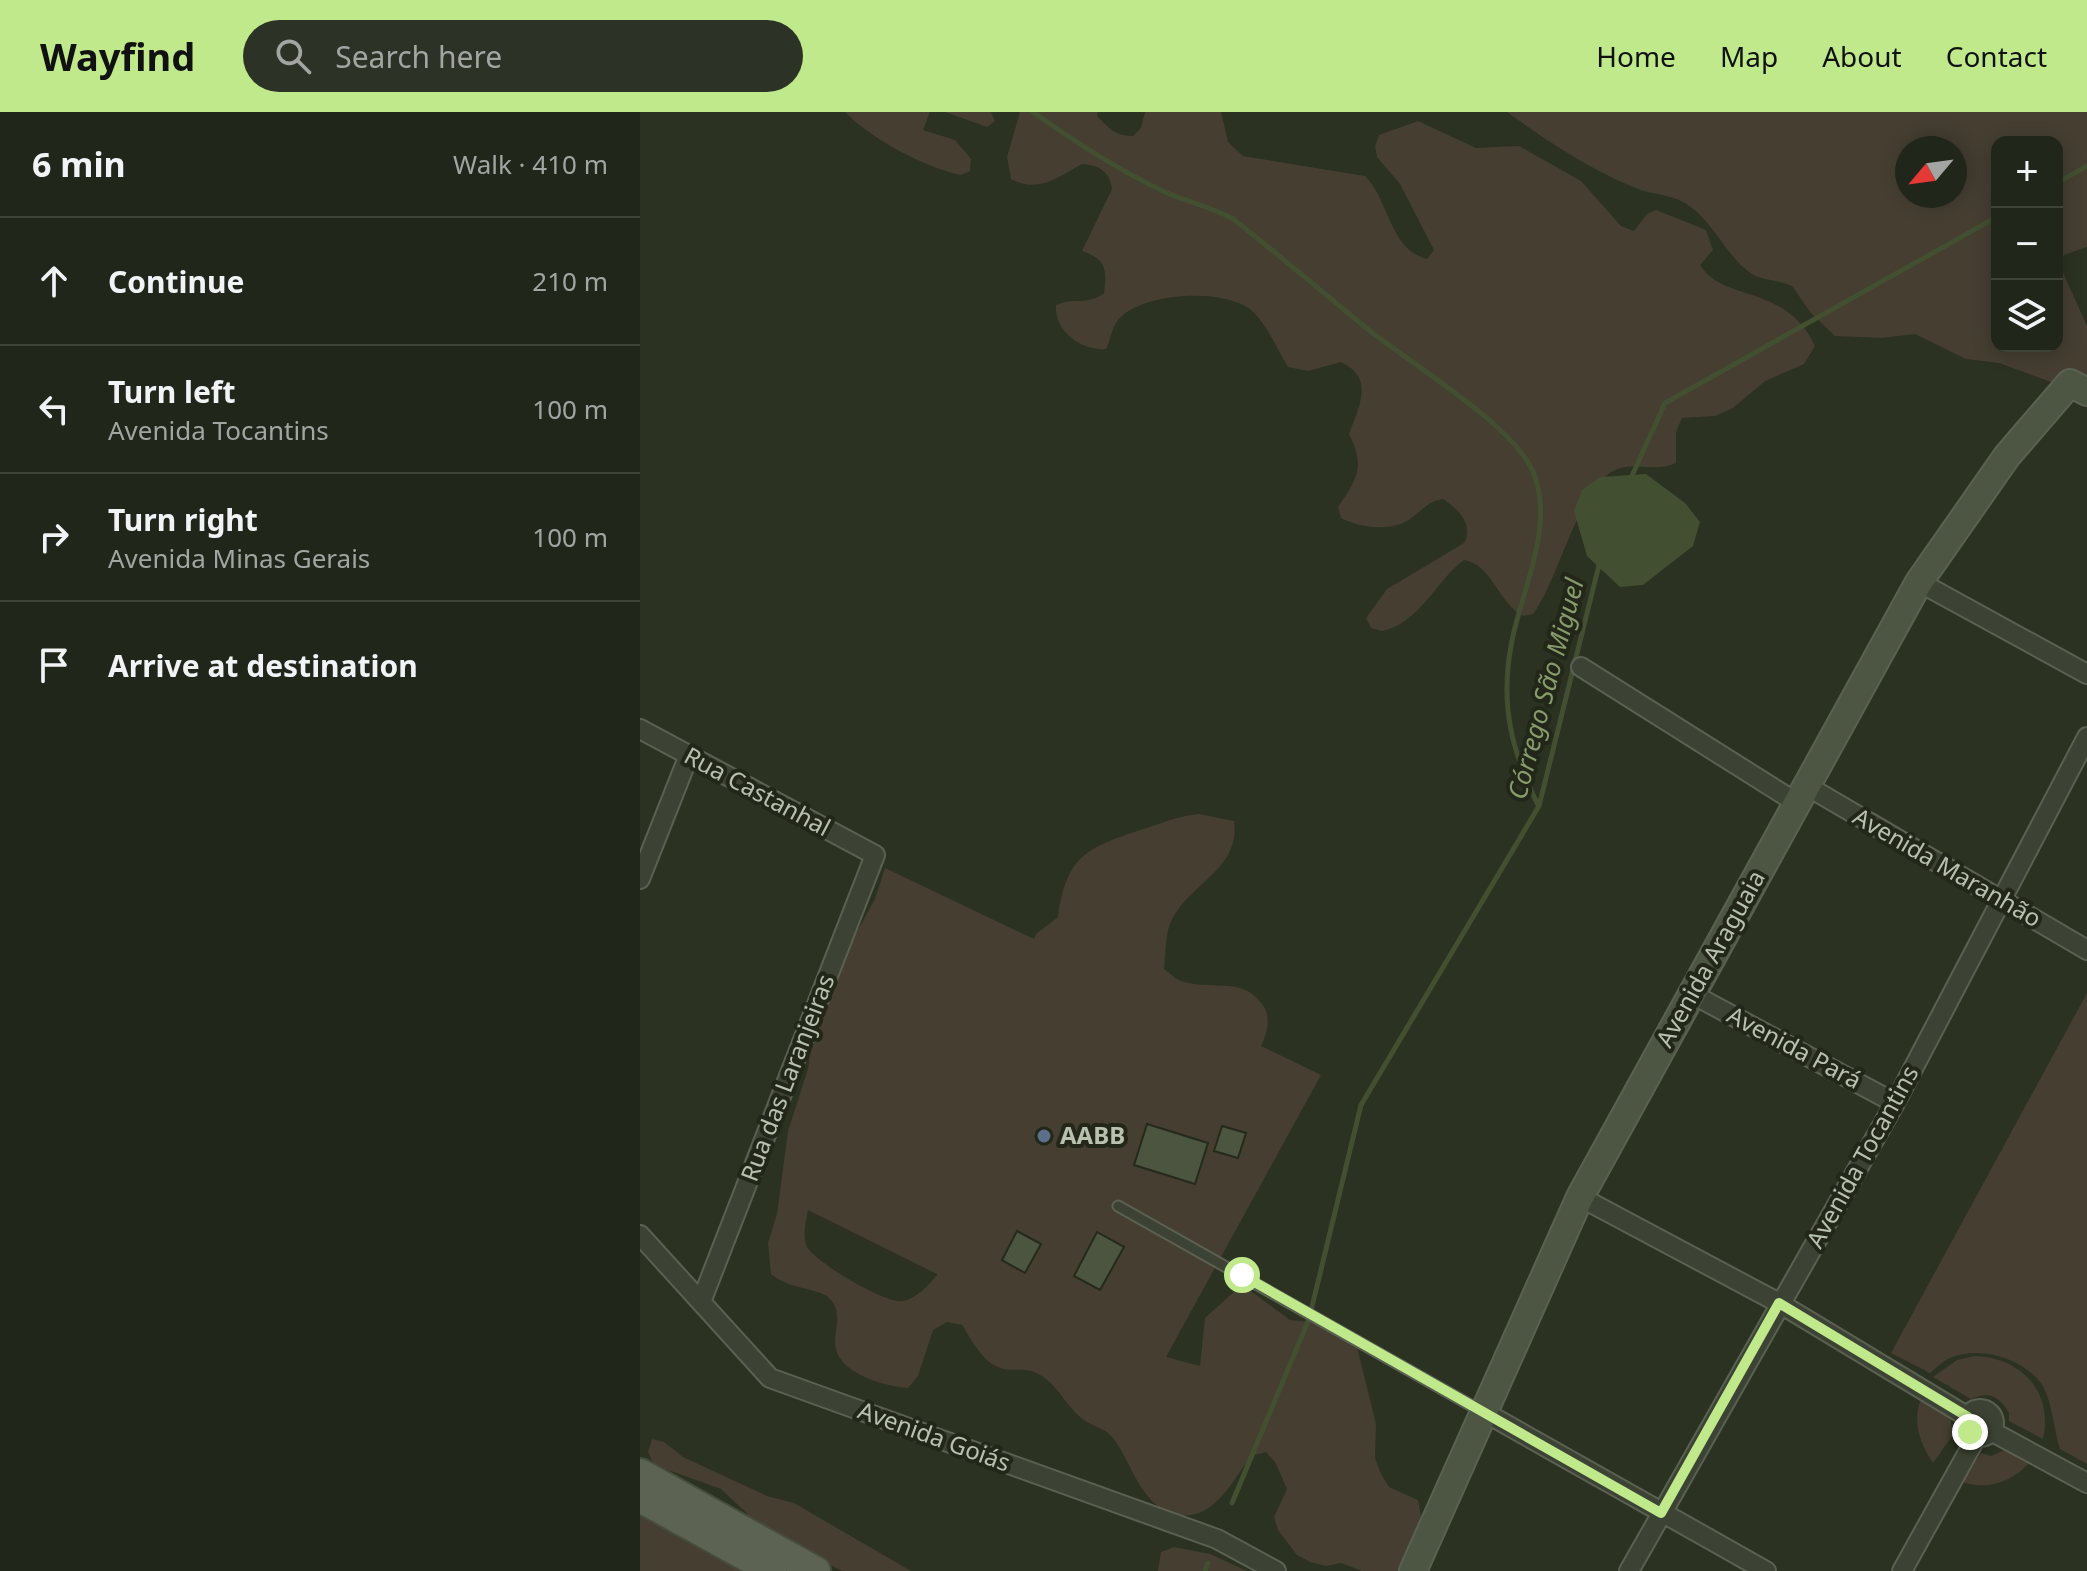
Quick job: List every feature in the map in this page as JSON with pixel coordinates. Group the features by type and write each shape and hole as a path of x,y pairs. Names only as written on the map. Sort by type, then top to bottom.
{"main road":[{"path":"640,1473 816,1571"},
{"path":"640,1498 772,1571"}],"street":[{"name":"Avenida Araguaia","path":"1413,1571 1580,1197 1919,582 2007,456 2079,387"},
{"path":"1919,582 2087,674"},
{"name":"Avenida Maranhão","path":"1581,667 1802,794 2001,900 2087,950"},
{"name":"Rua Castanhal","path":"640,729 875,855"},
{"name":"Avenida Tocantins","path":"1629,1571 1895,1103 2087,737"},
{"path":"640,879 689,755"},
{"name":"Rua das Laranjeiras","path":"701,1302 875,855"},
{"name":"Avenida Pará","path":"1692,994 1895,1103"},
{"path":"1580,1197 1779,1303 1968,1417 1978,1409 1987,1411 1994,1422 1902,1571"},
{"name":"Avenida Goiás","path":"640,1235 770,1378 1217,1539 1276,1571"},
{"path":"1484,1412 1766,1571"},
{"path":"1984,1434 2087,1483"}],"lane":[{"path":"1118,1206 1484,1412"}],"shaded area":[{"path":"845,112 930,112 923,130 955,140 971,159 970,171 961,175 915,159 883,142"},
{"path":"945,112 991,112 995,121 987,127"},
{"path":"1020,112 1098,112 1097,116 1113,131 1133,136 1141,128 1145,112 1221,112 1228,142 1243,156 1365,176 1380,198 1397,235 1414,254 1427,259 1434,250 1400,184 1377,157 1375,146 1379,135 1418,121 1476,148 1519,146 1581,181 1621,226 1634,231 1647,214 1656,210 1706,230 1713,250 1700,265 1710,277 1788,312 1803,326 1815,346 1804,364 1765,381 1733,408 1715,416 1682,418 1676,432 1676,463 1662,467 1621,468 1607,475 1582,510 1533,614 1523,616 1514,610 1482,569 1464,560 1406,620 1382,631 1371,628 1366,618 1387,589 1464,543 1467,530 1463,518 1443,499 1394,526 1366,526 1341,518 1338,507 1354,480 1358,464 1349,434 1362,394 1358,376 1341,362 1308,371 1288,367 1262,322 1251,310 1238,303 1205,296 1167,298 1134,308 1122,316 1106,349 1087,347 1071,338 1059,323 1056,305 1092,299 1104,293 1103,266 1096,258 1082,251 1112,189 1111,183 1103,170 1082,164 1039,184 1030,185 1011,179 1007,157"},
{"path":"1507,112 2087,112 2087,247 2063,258 2063,136 1991,136 1991,352 2063,352 2063,273 2087,326 2087,386 2054,383 1999,363 1966,359 1915,334 1882,338 1835,336 1811,313 1792,286 1757,276 1743,267 1704,219 1685,203 1639,190 1568,153"},
{"path":"1646,474 1685,503 1700,522 1693,546 1643,585 1620,587 1587,556 1574,511 1582,490 1600,477"},
{"name":"AABB","path":"1190,815 1234,821 1234,837 1222,863 1180,906 1172,919 1164,969 1177,979 1190,983 1235,987 1254,995 1265,1009 1268,1020 1261,1046 1321,1075 1166,1357 1200,1366 1205,1318 1237,1289 1252,1292 1290,1320 1329,1324 1356,1343 1376,1424 1375,1458 1381,1474 1389,1487 1418,1500 1421,1516 1407,1571 1362,1571 1341,1563 1326,1566 1297,1555 1278,1530 1274,1517 1287,1489 1275,1462 1266,1452 1251,1456 1230,1487 1203,1511 1179,1515 1166,1511 1147,1495 1110,1435 1073,1411 1043,1377 1030,1371 1004,1369 990,1362 979,1352 962,1325 947,1322 933,1330 918,1376 908,1388 862,1376 843,1362 837,1353 837,1315 831,1300 771,1274 768,1243 777,1214 788,1131 808,1069 812,1040 845,953 875,899 885,868 1034,939 1058,917 1073,868 1092,850 1121,836","holes":["808,1210 937,1274 922,1291 903,1301 868,1290 823,1262 807,1247"]},
{"path":"2087,993 2087,1464 2060,1449 2045,1390 2023,1367 1999,1356 1974,1353 1950,1358 1930,1373 1891,1353"},
{"path":"1974,1356 2006,1363 2030,1380 2043,1406 2043,1439 2009,1421 2009,1413 1997,1399 1983,1395 1971,1399 1933,1377 1957,1360"},
{"path":"1921,1399 1950,1417 1953,1435 1933,1463 1919,1432 1917,1416"},
{"path":"652,1439 664,1442 683,1457 767,1496 794,1503 911,1571 842,1571 767,1532 721,1489 654,1465 648,1452"},
{"path":"2007,1449 2030,1462 2008,1479 1991,1485 1963,1482 1981,1453 1991,1456"},
{"path":"640,1498 783,1571 640,1571"},
{"path":"1174,1547 1210,1554 1247,1571 1158,1571 1161,1552"}],"building":[{"path":"1147,1124 1208,1143 1195,1184 1134,1165"},
{"path":"1222,1126 1246,1133 1238,1158 1214,1151"},
{"path":"1017,1231 1041,1244 1025,1273 1002,1260"},
{"path":"1097,1232 1124,1247 1100,1290 1074,1276"}],"waterway":[{"path":"1033,112 1130,174 1165,192 1233,219 1365,327 1484,416 1523,455 1534,474 1541,517 1534,561 1511,646 1507,689 1515,747 1538,805"},
{"name":"Córrego São Miguel","path":"2063,180 2087,166"},
{"name":"Córrego São Miguel","path":"1631,478 1665,403 1991,220"},
{"name":"Córrego São Miguel","path":"1232,1503 1309,1319 1361,1105 1539,806 1599,565"},
{"name":"Córrego São Miguel","path":"1205,1571 1208,1563"}],"place":[{"name":"AABB","path":"1044,1136"}],"route":[{"path":"1242,1275 1661,1513 1779,1303 1968,1417 1970,1432"}]}
